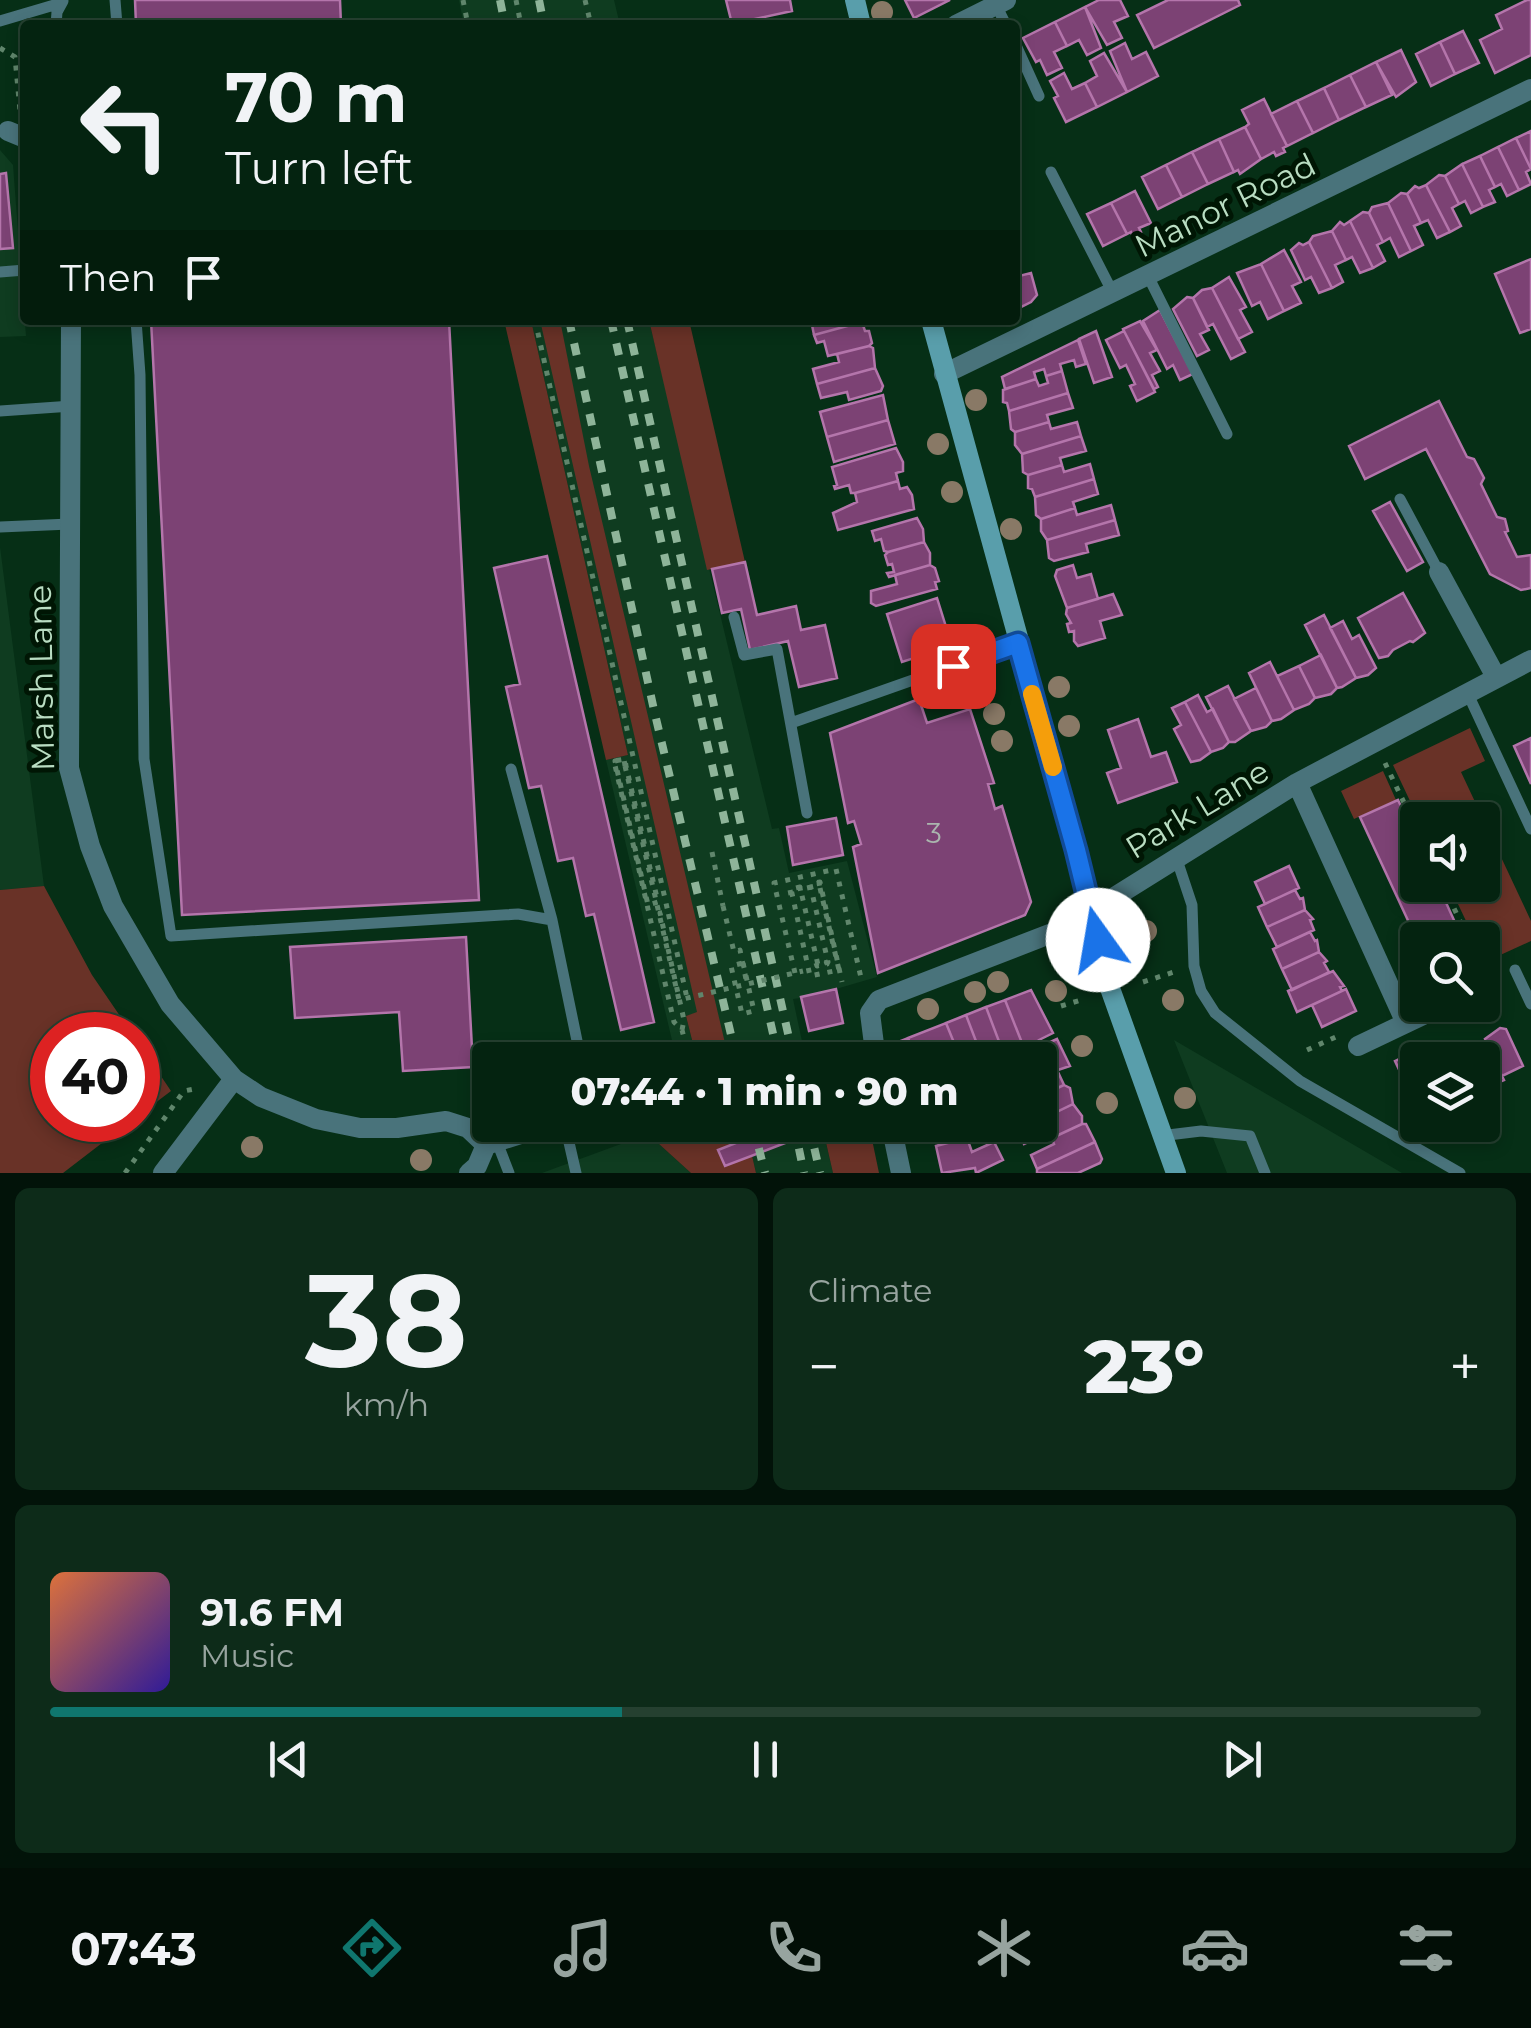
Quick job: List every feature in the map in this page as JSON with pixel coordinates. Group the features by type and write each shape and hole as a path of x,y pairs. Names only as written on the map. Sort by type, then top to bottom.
{"street":[{"path":"966,20 1001,2"},
{"name":"Manor Road","path":"944,374 1531,89"},
{"name":"Marsh Lane","path":"72,325 68,750 76,798 113,906 170,1004 234,1079 261,1097 316,1118 360,1128 446,1122 468,1128 492,1144"},
{"path":"932,325 1118,1012 1176,1173"},
{"path":"1439,572 1496,677"},
{"name":"Park Lane","path":"874,1042 870,1013 873,1005 1065,928 1297,784 1531,660"},
{"path":"1297,784 1406,1023 1352,1039"},
{"path":"162,1173 234,1079"},
{"path":"470,1173 492,1144 498,1142"},
{"path":"894,1142 901,1173"}],"lane":[{"path":"0,20 63,1"},
{"path":"1020,54 1039,96"},
{"path":"1052,172 1112,293"},
{"path":"1148,276 1228,434"},
{"path":"136,325 144,759 171,936 518,914 552,920"},
{"path":"0,411 72,406"},
{"path":"1400,499 1439,572"},
{"path":"0,527 70,524"},
{"path":"734,616 744,656 777,649 807,812"},
{"path":"790,723 1018,643"},
{"path":"1467,692 1531,829"},
{"path":"511,769 552,920 577,1042"},
{"path":"1176,857 1192,904 1194,966 1215,1013 1300,1081 1460,1173"},
{"path":"1515,970 1531,1004"},
{"path":"1160,1136 1201,1130 1250,1136 1265,1173"},
{"path":"569,1142 576,1173"},
{"path":"492,1144 509,1173"}],"path":[{"path":"0,48 15,57 18,66 18,134"},
{"path":"536,325 688,998"},
{"path":"682,1030 674,1022 614,761 624,758 658,902 648,905 615,762 624,760 654,892 658,910 678,1000 808,970 790,890 800,888 817,966 827,964 826,960 822,943 810,890 810,886 819,884 839,970 810,976 792,894 791,888 800,886 818,965 823,964 828,962 820,925 815,907 811,890 810,884 820,882 842,982"},
{"path":"1386,763 1404,802"},
{"path":"712,852 734,952 740,950 747,983 754,1011 742,1014 731,966 743,963 747,983"},
{"path":"796,973 774,883 836,869 862,984"},
{"path":"668,912 660,914 684,1020 685,1042"},
{"path":"1143,982 1179,971"},
{"path":"1061,1006 1081,1000"},
{"path":"1307,1050 1352,1039"},
{"path":"124,1173 184,1092"}],"shaded area":[{"path":"459,0 614,0 619,20 463,20"},
{"path":"0,150 13,165 20,325 25,325 26,336 0,337"},
{"path":"505,325 532,325 628,755 606,760"},
{"path":"532,325 650,325 772,829 779,828 789,873 847,861 877,977 836,989 843,1023 809,1031 801,998 793,999 802,1042 724,1042 715,1008 686,1016 692,1042 672,1042 606,760 628,755"},
{"path":"541,325 561,325 589,466 725,1042 692,1042 686,1016 697,1012"},
{"path":"650,325 690,325 745,562 707,570"},
{"path":"0,547 44,886 0,890"},
{"path":"1470,728 1485,761 1461,772 1475,802 1410,802 1393,765"},
{"path":"1383,771 1396,800 1354,819 1341,791"},
{"path":"1500,855 1531,921 1531,941 1500,955 1500,922 1466,922 1457,902 1500,902"},
{"path":"44,886 92,975 117,1012 30,1012 30,1142 103,1142 63,1173 0,1173 0,890"},
{"path":"1174,1040 1402,1173 1227,1173"},
{"path":"160,1075 171,1091 160,1099"},
{"path":"626,1142 657,1142 691,1173 542,1173"},
{"path":"657,1142 749,1142 756,1173 691,1173"},
{"path":"749,1142 826,1142 833,1173 756,1173"},
{"path":"826,1142 873,1142 879,1173 833,1173"}],"building":[{"path":"135,0 340,0 341,20 136,20"},
{"path":"726,0 790,0 792,11 731,20"},
{"path":"905,0 950,0 914,18"},
{"path":"1099,0 1120,0 1128,16 1114,22 1122,38 1107,45 1085,7"},
{"path":"1168,0 1238,0 1240,5 1154,48 1137,15"},
{"path":"1531,0 1531,55 1495,73 1480,40 1502,29 1496,15"},
{"path":"1085,7 1101,48 1087,55 1079,40 1067,46 1055,22"},
{"path":"1055,22 1067,46 1054,52 1062,68 1047,75 1023,38"},
{"path":"1463,31 1479,63 1455,74 1440,42"},
{"path":"1440,42 1455,74 1431,86 1416,54"},
{"path":"1125,43 1132,59 1146,52 1158,76 1127,92 1110,51"},
{"path":"1401,50 1416,82 1396,97 1376,62"},
{"path":"1104,53 1127,92 1097,107 1085,83 1097,76 1090,61"},
{"path":"1376,62 1392,95 1366,107 1350,75"},
{"path":"1064,73 1072,89 1085,83 1097,107 1066,122 1050,81"},
{"path":"1350,75 1366,107 1339,120 1324,88"},
{"path":"1324,88 1339,120 1313,133 1297,101"},
{"path":"1264,99 1287,146 1283,148 1285,152 1276,156 1274,152 1261,159 1245,127 1249,124 1242,110"},
{"path":"1297,101 1313,133 1287,146 1271,114"},
{"path":"1245,127 1261,159 1240,174 1238,170 1234,172 1219,139"},
{"path":"1531,131 1531,169 1516,138"},
{"path":"1516,138 1531,169 1526,172 1531,184 1519,190 1498,147"},
{"path":"1219,139 1234,172 1208,184 1192,152"},
{"path":"1498,147 1519,190 1507,196 1501,184 1495,187 1480,156"},
{"path":"1192,152 1208,184 1182,197 1166,165"},
{"path":"1480,156 1495,187 1489,190 1495,202 1483,207 1462,164"},
{"path":"1462,164 1483,207 1471,213 1465,201 1459,204 1445,176"},
{"path":"1166,165 1182,197 1158,209 1142,177"},
{"path":"6,173 13,248 0,249 0,174"},
{"path":"1439,175 1445,176 1459,204 1452,208 1461,226 1450,232 1426,185"},
{"path":"1426,185 1450,232 1437,238 1428,220 1421,223 1407,194 1415,186"},
{"path":"1135,191 1151,223 1139,228 1141,232 1133,237 1131,232 1127,234 1111,203"},
{"path":"1401,193 1407,194 1421,223 1414,226 1423,245 1411,251 1388,203"},
{"path":"1111,203 1127,234 1103,246 1087,214"},
{"path":"1388,203 1411,251 1399,257 1390,238 1383,242 1369,213 1372,207"},
{"path":"1363,212 1369,213 1383,242 1377,245 1385,261 1373,268 1350,221"},
{"path":"1350,221 1373,268 1360,273 1352,257 1346,260 1332,231 1340,222 1344,225"},
{"path":"1332,231 1346,260 1335,265 1343,282 1332,288 1309,242 1313,236"},
{"path":"1309,242 1332,288 1319,293 1311,277 1305,280 1291,250 1299,243"},
{"path":"1284,250 1301,282 1292,286 1301,303 1284,311 1261,264"},
{"path":"1531,259 1531,329 1520,333 1495,274"},
{"path":"1261,264 1284,311 1268,319 1260,302 1252,306 1237,273"},
{"path":"1031,273 1037,295 1020,308 1020,276"},
{"path":"1229,277 1246,307 1240,310 1252,332 1238,339 1212,288"},
{"path":"1212,288 1245,352 1231,359 1213,324 1207,327 1193,298"},
{"path":"1187,297 1193,298 1209,330 1200,334 1209,350 1197,356 1173,309"},
{"path":"1160,310 1193,374 1180,380 1173,365 1167,369 1143,321"},
{"path":"1140,321 1157,350 1150,353 1160,371 1152,375 1158,387 1154,389 1123,329"},
{"path":"151,325 449,325 479,900 182,915"},
{"path":"812,325 851,325 814,335"},
{"path":"863,325 872,343 828,356 824,341 817,343 814,335"},
{"path":"1096,331 1112,377 1094,383 1079,339"},
{"path":"1124,331 1155,392 1137,401 1130,386 1135,384 1126,365 1120,368 1106,340"},
{"path":"1078,340 1086,364 1076,367 1074,360 1060,364 1062,371 1046,376 1044,369 1034,372 1036,379 1005,389 1002,377"},
{"path":"873,348 875,368 817,384 813,369 839,362 837,354"},
{"path":"875,368 883,386 881,391 849,400 847,392 821,398 817,384"},
{"path":"1062,371 1068,393 1009,411 1003,402 1003,390 1036,379 1039,386 1048,383 1046,376"},
{"path":"1068,393 1073,408 1047,415 1049,422 1015,432 1011,429 1009,411"},
{"path":"883,395 888,420 827,437 820,412"},
{"path":"1439,401 1467,457 1474,459 1484,478 1481,484 1497,517 1505,519 1505,532 1517,557 1531,555 1531,588 1521,590 1490,574 1426,449 1365,479 1349,446"},
{"path":"888,420 895,444 834,462 827,437"},
{"path":"1049,422 1051,429 1077,422 1081,436 1022,454 1015,445 1015,432"},
{"path":"1081,436 1086,451 1060,458 1062,465 1028,475 1023,472 1022,454"},
{"path":"896,448 903,462 903,471 896,473 898,481 855,493 851,493 849,485 835,489 832,467"},
{"path":"1090,464 1094,479 1035,497 1028,488 1028,475 1062,465 1064,472"},
{"path":"1094,479 1098,494 1073,502 1075,508 1041,519 1036,515 1035,497"},
{"path":"898,481 900,489 907,487 912,495 914,509 838,530 833,513 857,502 855,493"},
{"path":"1390,502 1423,562 1407,571 1373,511"},
{"path":"1111,505 1115,520 1047,540 1041,531 1041,519 1075,508 1077,515"},
{"path":"917,518 924,542 888,552 884,551 881,539 875,541 872,531"},
{"path":"1115,520 1119,535 1086,544 1088,552 1054,561 1049,558 1047,540"},
{"path":"924,542 930,553 930,565 889,577 887,573 894,572 885,555 888,552"},
{"path":"547,556 654,1022 621,1030 594,914 586,916 573,858 558,861 541,786 529,788 506,687 520,684 494,568"},
{"path":"745,562 757,615 796,606 801,630 825,625 837,678 799,687 788,641 750,650 741,609 722,613 712,569"},
{"path":"930,565 939,581 935,582 937,589 876,606 871,603 871,591 897,584 895,575"},
{"path":"1073,565 1077,578 1091,574 1098,599 1067,608 1055,576 1057,570"},
{"path":"1403,593 1425,633 1379,658 1358,618"},
{"path":"1113,594 1122,615 1100,621 1105,638 1078,646 1074,631 1069,632 1067,608"},
{"path":"937,598 952,646 902,662 887,614"},
{"path":"1324,615 1356,678 1342,687 1337,688 1305,625"},
{"path":"1343,621 1352,639 1359,635 1376,668 1368,675 1356,678 1330,628"},
{"path":"1321,655 1337,688 1315,698 1299,666"},
{"path":"1270,662 1294,710 1272,721 1249,673"},
{"path":"1299,666 1315,698 1294,710 1277,676"},
{"path":"1228,686 1251,731 1235,742 1229,742 1206,697"},
{"path":"1256,688 1272,721 1251,731 1234,699"},
{"path":"1198,695 1207,712 1213,709 1229,742 1223,748 1211,752 1185,702"},
{"path":"919,699 927,723 970,709 994,783 988,784 995,809 1002,806 1031,902 1025,915 878,973 853,847 861,844 854,821 848,823 830,733"},
{"path":"1185,702 1211,752 1191,762 1174,729 1181,725 1172,708"},
{"path":"1138,719 1151,757 1166,752 1177,782 1118,803 1107,773 1121,768 1108,730"},
{"path":"1531,738 1531,784 1514,746"},
{"path":"1398,800 1400,902 1446,902 1455,922 1409,922 1360,817"},
{"path":"836,818 843,855 793,865 787,827"},
{"path":"1289,866 1299,888 1265,904 1255,882"},
{"path":"1295,890 1303,898 1305,910 1267,927 1258,907"},
{"path":"1305,910 1313,919 1310,920 1314,930 1277,947 1267,927"},
{"path":"1310,932 1317,940 1319,952 1282,969 1273,949"},
{"path":"466,937 472,1067 403,1071 399,1012 295,1018 290,947"},
{"path":"1319,952 1327,961 1324,963 1329,972 1292,990 1282,969"},
{"path":"1333,971 1344,986 1340,987 1342,991 1297,1012 1288,991"},
{"path":"836,989 843,1023 809,1031 801,997"},
{"path":"1346,989 1356,1011 1322,1027 1312,1005"},
{"path":"1031,990 1053,1033 1040,1042 1022,1042 1005,1000"},
{"path":"1005,1000 1022,1042 999,1042 986,1007"},
{"path":"986,1007 999,1042 976,1042 966,1015"},
{"path":"966,1015 976,1042 954,1042 946,1023"},
{"path":"946,1023 954,1042 910,1042 908,1038"},
{"path":"1500,1028 1506,1029 1523,1066 1502,1076 1500,1042 1485,1039"},
{"path":"1057,1039 1070,1066 1057,1070 1057,1042 1050,1042"},
{"path":"1057,1072 1064,1085 1057,1088"},
{"path":"1064,1085 1070,1088 1073,1104 1057,1112 1057,1088"},
{"path":"1073,1104 1082,1116 1082,1124 1057,1136 1057,1112"},
{"path":"1086,1124 1095,1142 1037,1169 1031,1155 1057,1142 1057,1136"},
{"path":"738,1142 788,1142 725,1166 718,1150"},
{"path":"968,1142 972,1152 994,1142 1003,1160 976,1173 975,1168 942,1173 936,1146"},
{"path":"1095,1142 1100,1163 1078,1173 1037,1173 1037,1169"}],"railway":[{"path":"500,0 504,20"},
{"path":"539,0 543,20"},
{"path":"570,325 654,710 733,1042"},
{"path":"612,325 775,1042"},
{"path":"628,325 790,1042"},
{"path":"757,1142 765,1173"},
{"path":"798,1142 804,1173"},
{"path":"813,1142 820,1173"}],"slow traffic":[{"path":"1032,694 1053,767"}],"route":[{"path":"953,666 1018,643 1098,940"}]}
